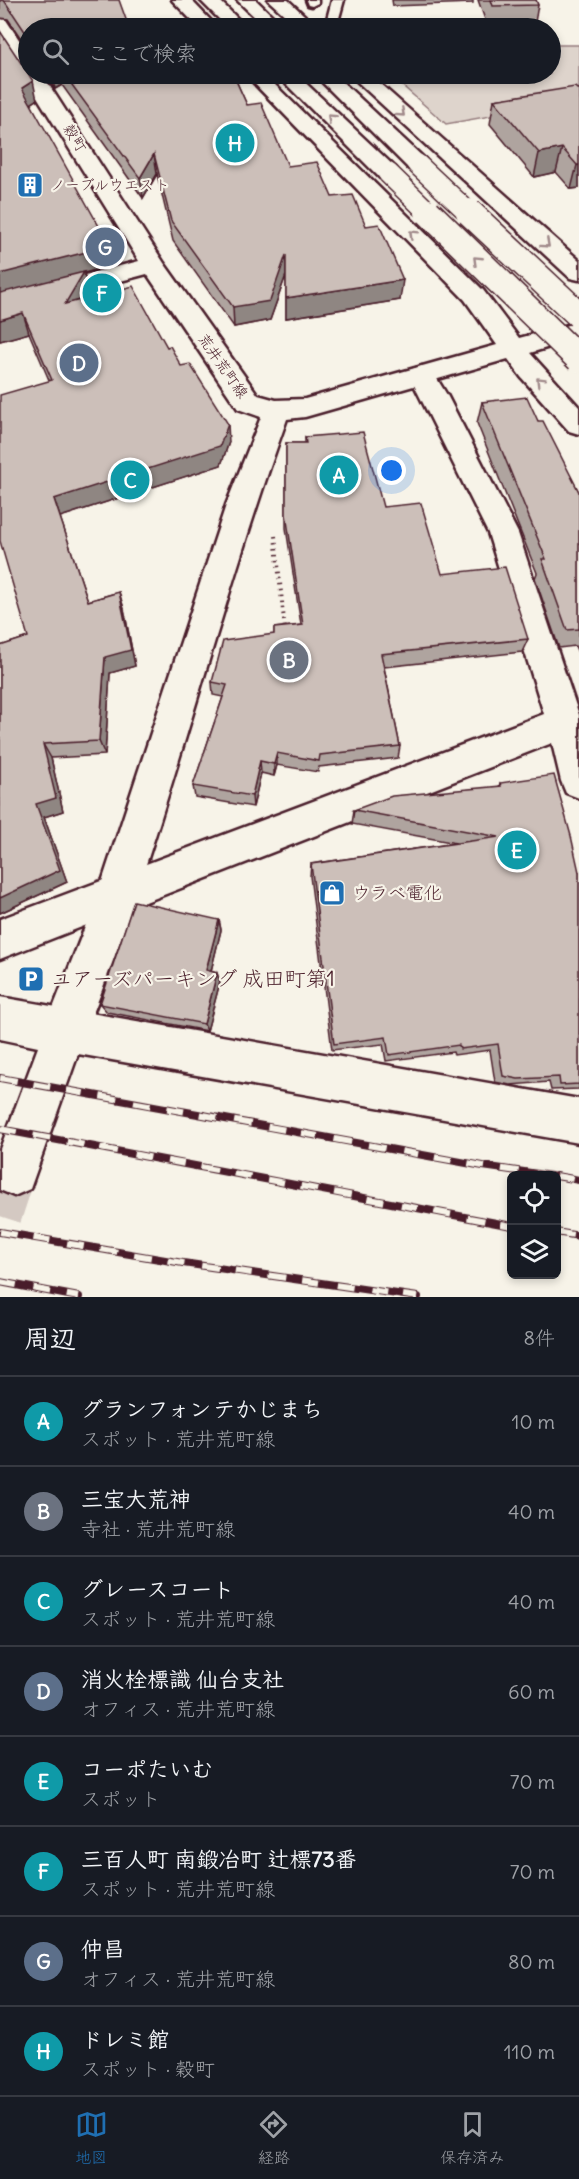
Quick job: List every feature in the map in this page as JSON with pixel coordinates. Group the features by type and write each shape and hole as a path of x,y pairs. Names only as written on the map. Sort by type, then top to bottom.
{"street":[{"path":"181,0 199,18"},
{"path":"209,0 228,18"},
{"path":"246,0 265,18"},
{"path":"277,0 298,18"},
{"path":"2,29 18,52"},
{"name":"穀町","path":"39,84 153,265"},
{"path":"264,84 474,295 530,371 579,424"},
{"path":"295,84 579,359"},
{"path":"333,84 579,315"},
{"path":"369,84 574,269"},
{"path":"0,305 153,265"},
{"name":"荒井荒町線","path":"153,265 248,402 256,407 277,411 305,408 579,330"},
{"path":"474,295 574,269"},
{"path":"0,939 117,894 573,753 503,533 422,375"},
{"path":"14,1173 117,894 241,505 277,411"},
{"path":"0,1018 579,1121"}],"lane":[{"path":"333,18 338,0"}],"path":[{"path":"274,531 285,633"}],"shaded area":[{"path":"561,45 579,45 579,100 446,124 400,84 561,84"}],"building":[{"path":"4,0 119,0 125,18 18,18 18,21"},
{"path":"491,0 536,0 538,5 493,6"},
{"path":"0,31 18,58 18,84 28,84 22,88 105,237 98,249 0,274"},
{"path":"71,84 238,84 247,105 261,103 288,166 317,162 332,197 353,195 366,226 379,224 403,280 286,298 286,255 270,301 233,307 171,221 154,154 140,178"},
{"path":"575,87 579,89 579,165 562,148 539,153 494,100"},
{"path":"84,272 65,304 133,286 167,347 170,346 181,366 190,364 228,424 220,446 54,499 88,601 119,592 131,650 105,657 99,741 43,744 56,798 36,804 60,870 0,898 0,646 28,637 0,541 0,395 52,380 23,313 0,320 0,293"},
{"path":"527,397 538,421 543,421 579,492 579,629 567,630 542,559 546,559 482,402"},
{"path":"363,432 383,507 421,503 442,574 505,567 528,639 381,654 400,746 320,755 319,761 277,753 274,764 260,761 252,796 193,786 227,685 212,682 223,641 274,634 274,628 303,625 286,514 286,443 306,443 305,437"},
{"path":"554,775 579,872 579,1084 560,1085 559,1077 518,1079 503,1076 498,1044 460,1049 459,1045 389,1055 386,1037 334,1044 311,864 499,837 354,810 392,796 501,786 500,783"},
{"path":"134,901 219,920 206,970 217,973 204,1024 100,1004"}],"tunnel":[{"path":"0,1216 14,1173"}],"railway":[{"path":"0,1078 517,1171"},
{"path":"0,1129 507,1225"},
{"path":"561,1177 579,1180"},
{"path":"0,1232 183,1263 418,1297"},
{"path":"561,1233 579,1236"},
{"path":"0,1282 79,1297"}],"place":[{"name":"ドレミ館","path":"235,143"},
{"name":"ノーブルウエスト","path":"30,185"},
{"name":"仲昌","path":"105,247"},
{"name":"三百人町 南鍛冶町 辻標73番","path":"102,293"},
{"name":"消火栓標識 仙台支社","path":"79,363"},
{"name":"グランフォンテかじまち","path":"339,475"},
{"name":"グレースコート","path":"130,480"},
{"name":"三宝大荒神","path":"289,660"},
{"name":"コーポたいむ","path":"517,850"},
{"name":"ウラベ電化","path":"332,893"},
{"name":"ユアーズパーキング 成田町第1","path":"31,979"}]}
